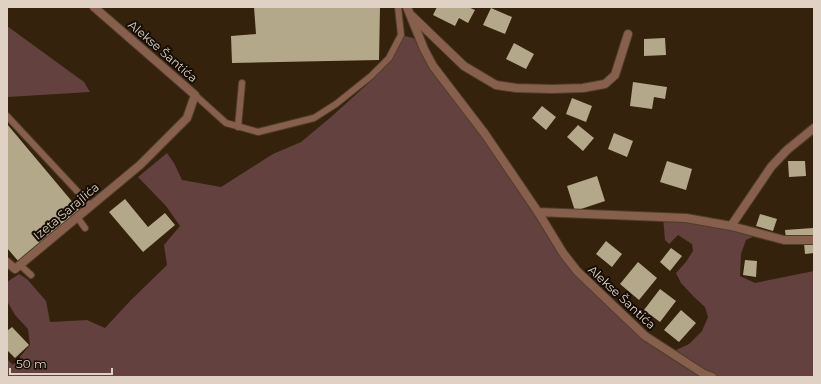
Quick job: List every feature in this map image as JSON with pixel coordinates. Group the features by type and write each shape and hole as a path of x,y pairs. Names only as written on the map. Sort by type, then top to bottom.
{"street":[{"name":"Alekse Šantića","path":"97,8 195,94 187,118 140,165"},
{"name":"Alekse Šantića","path":"409,11 464,66 496,85 516,88 583,88 605,84 615,75 628,34"},
{"name":"Alekse Šantića","path":"409,11 418,37 433,66 485,134 538,212 553,238 577,271 645,336 704,374 712,377"},
{"path":"731,226 771,167 787,150 814,128"},
{"name":"Izeta Sarajlića","path":"20,264 140,165"},
{"path":"538,212 686,218 731,226 784,240 814,240"},
{"path":"7,262 15,269 20,264"}],"lane":[{"name":"Alekse Šantića","path":"195,94 226,123 258,132 314,118 336,104 371,76 389,58 400,34 398,7"},
{"path":"238,126 242,83"},
{"path":"7,116 91,206"},
{"path":"77,217 85,228"},
{"path":"20,264 31,275"}],"shaded area":[{"path":"7,26 84,82 90,92 7,97"},
{"path":"401,35 413,38 421,43 563,253 645,336 674,351 689,344 702,331 708,317 705,307 681,283 676,273 693,251 692,244 678,235 669,244 665,240 663,217 759,234 746,240 741,254 740,276 755,283 814,271 814,377 7,377 7,359 13,365 30,345 28,329 15,315 7,301 7,282 19,274 27,279 46,301 50,322 87,320 105,328 167,265 164,245 180,226 166,206 138,177 167,153 174,163 182,180 221,187 273,154 301,142 331,117 373,79 389,58"}],"building":[{"path":"254,7 380,7 379,60 232,63 231,36 256,34"},
{"path":"437,7 468,7 475,10 468,23 459,18 455,26 433,15"},
{"path":"491,8 512,17 505,34 483,25"},
{"path":"665,38 666,55 644,56 644,39"},
{"path":"514,43 534,54 526,69 506,59"},
{"path":"633,82 667,87 665,99 654,97 652,109 630,106"},
{"path":"572,98 592,106 586,122 566,114"},
{"path":"542,106 556,117 546,130 532,118"},
{"path":"7,124 80,211 19,262 7,248"},
{"path":"578,125 594,138 583,151 567,137"},
{"path":"614,133 633,141 627,157 608,149"},
{"path":"667,161 692,169 686,190 660,182"},
{"path":"788,161 805,161 806,176 789,177"},
{"path":"597,176 605,201 575,211 567,186"},
{"path":"125,199 148,227 165,213 175,225 143,252 109,212"},
{"path":"760,214 777,219 773,231 756,226"},
{"path":"813,228 813,237 786,239 785,230"},
{"path":"606,241 622,254 612,267 596,254"},
{"path":"804,243 814,243 814,253 805,254"},
{"path":"671,248 682,256 670,271 660,262"},
{"path":"745,260 757,261 756,277 743,275"},
{"path":"638,262 657,278 639,300 620,284"},
{"path":"660,289 676,301 660,322 644,310"},
{"path":"681,310 696,323 679,342 664,330"},
{"path":"12,327 29,345 15,358 7,350 7,331"}]}
